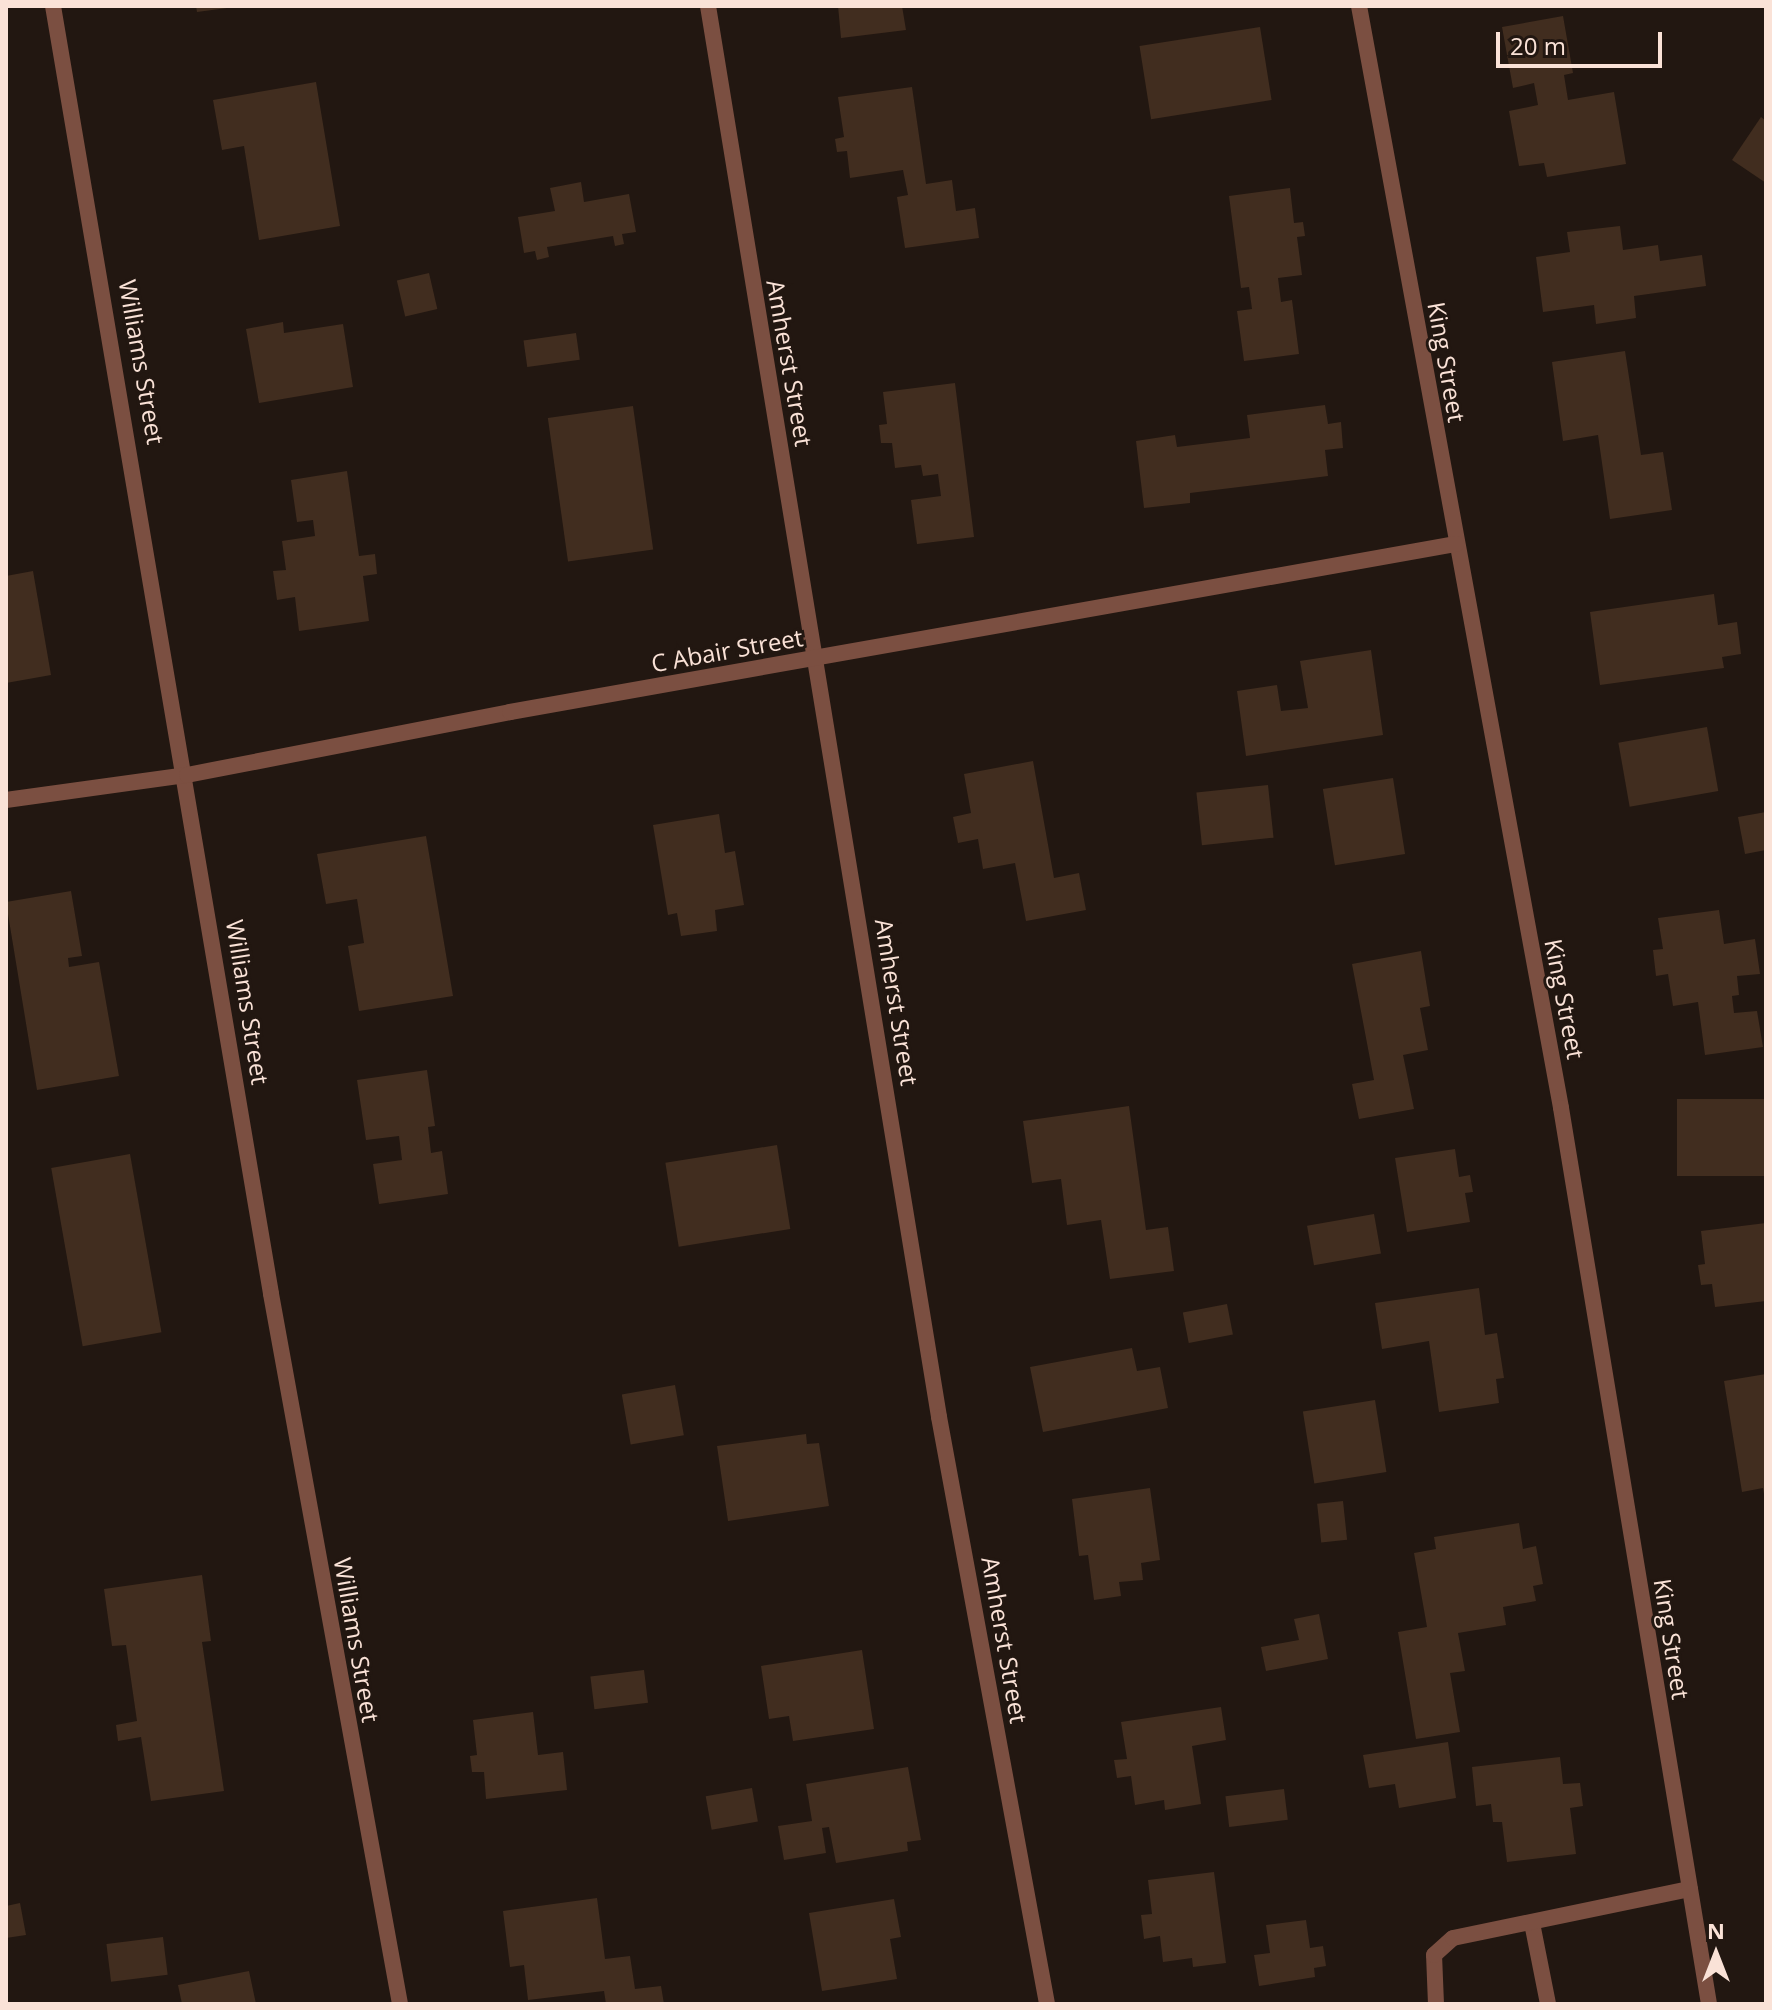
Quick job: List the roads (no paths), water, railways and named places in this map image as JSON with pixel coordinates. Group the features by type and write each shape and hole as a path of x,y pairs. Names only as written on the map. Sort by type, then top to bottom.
{"street":[{"name":"Williams Street","path":"53,6 187,775 273,1310 400,2004"},
{"name":"Amherst Street","path":"708,6 732,173 817,658 939,1417 1047,2004"},
{"name":"King Street","path":"1359,6 1561,1108 1709,2004"},
{"name":"C Abair Street","path":"6,800 187,775 1456,544"},
{"path":"1436,2004 1434,1955 1453,1938 1690,1889"},
{"path":"1532,1923 1548,2004"}]}
